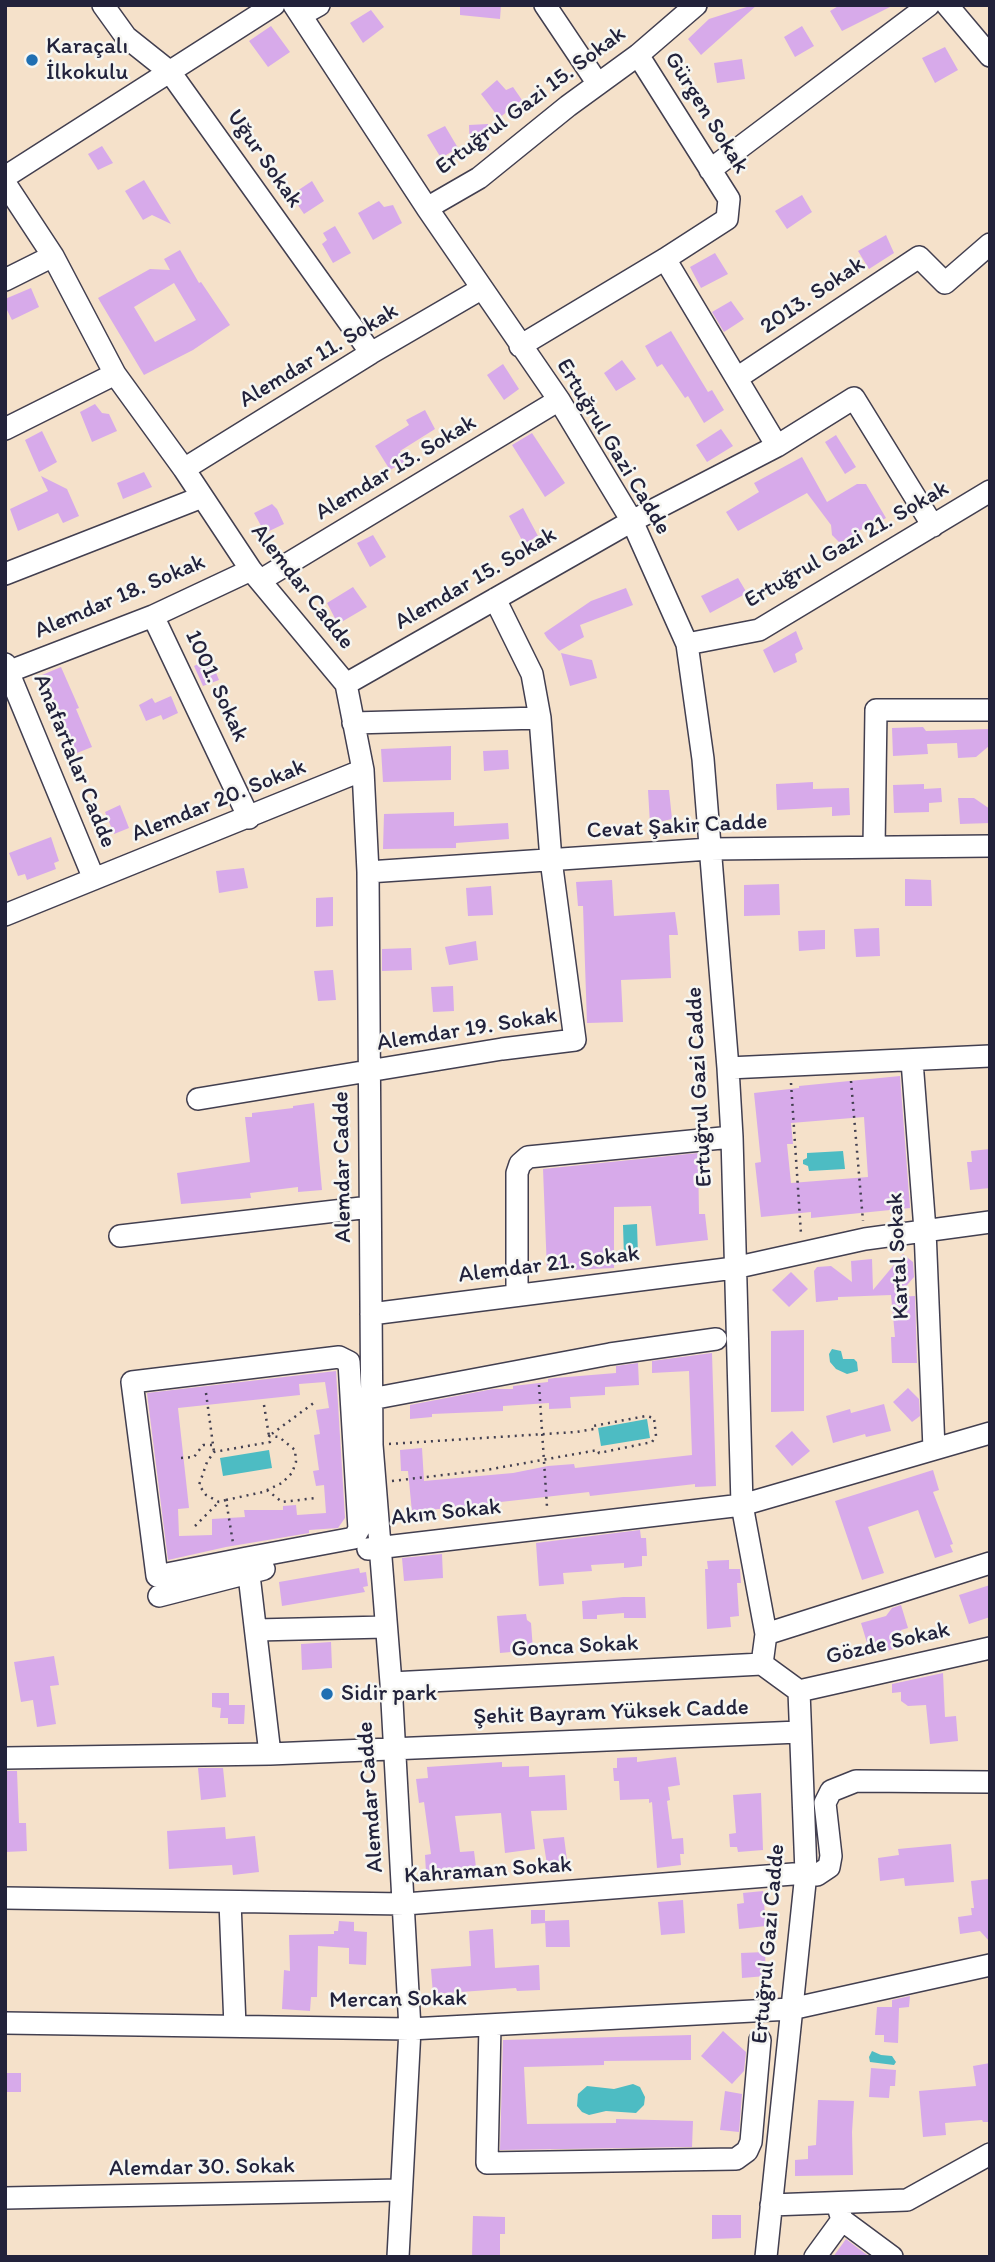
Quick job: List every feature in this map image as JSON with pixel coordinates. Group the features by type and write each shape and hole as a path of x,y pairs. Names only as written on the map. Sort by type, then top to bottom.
{"street":[{"name":"Uğur Sokak","path":"103,5 126,37 170,72 371,353"},
{"path":"5,177 274,5"},
{"path":"545,5 598,84"},
{"name":"Ertuğrul Gazi 15. Sokak","path":"427,208 479,178 638,55 696,5"},
{"path":"710,170 929,5"},
{"path":"947,5 990,56"},
{"name":"Ertuğrul Gazi Cadde","path":"305,9 427,208 559,400 632,521 687,644 703,759 728,1068 742,1505 766,1634 762,1664"},
{"name":"Gürgen Sokak","path":"638,55 729,199 727,219 665,259"},
{"name":"Alemdar Cadde","path":"5,183 53,256 115,374 256,575 346,684 363,770 368,873 372,1445 391,1684 410,2029 398,2257"},
{"name":"2013. Sokak","path":"737,378 919,257 945,283 990,244"},
{"path":"5,280 53,256"},
{"path":"520,346 665,259 777,446"},
{"name":"Alemdar 11. Sokak","path":"184,469 371,353 481,289"},
{"path":"5,429 115,374"},
{"name":"Alemdar 15. Sokak","path":"346,684 632,521 777,446 854,398 933,526"},
{"name":"Alemdar 13. Sokak","path":"256,575 559,400"},
{"name":"Ertuğrul Gazi 21. Sokak","path":"687,644 759,630 990,491"},
{"path":"5,574 202,497"},
{"name":"Alemdar 18. Sokak","path":"6,669 153,616 256,575"},
{"path":"495,599 532,674 540,718 551,860"},
{"name":"1001. Sokak","path":"153,616 248,818"},
{"name":"Anafartalar Cadde","path":"6,669 94,879"},
{"path":"874,847 876,709 990,710"},
{"path":"354,723 540,718"},
{"name":"Alemdar 20. Sokak","path":"5,915 363,770"},
{"name":"Cevat Şakir Cadde","path":"368,873 710,849 990,846"},
{"name":"Alemdar 19. Sokak","path":"198,1099 502,1049 575,1040 551,860"},
{"path":"728,1068 990,1056"},
{"name":"Kartal Sokak","path":"912,1061 925,1230 934,1449"},
{"path":"517,1295 517,1173 520,1164 528,1157 732,1137"},
{"path":"120,1236 370,1207"},
{"name":"Alemdar 21. Sokak","path":"371,1314 734,1268 865,1239 990,1222"},
{"path":"371,1399 610,1354 716,1339"},
{"path":"339,1357 349,1362 359,1529 354,1538 244,1563 157,1576 132,1382 203,1373 339,1357"},
{"name":"Akın Sokak","path":"159,1596 244,1563 742,1505 990,1433"},
{"path":"244,1563 256,1630 270,1754"},
{"path":"766,1634 990,1563"},
{"path":"256,1630 385,1627"},
{"name":"Gözde Sokak","path":"799,1691 990,1648"},
{"path":"762,1664 799,1691"},
{"name":"Gonca Sokak","path":"391,1684 762,1664"},
{"name":"Ertuğrul Gazi Cadde","path":"766,2257 806,1873 799,1691"},
{"name":"Şehit Bayram Yüksek Cadde","path":"5,1758 270,1754 799,1732"},
{"path":"806,1873 817,1875 829,1867 831,1856 825,1803 831,1791 856,1781 990,1782"},
{"name":"Kahraman Sokak","path":"5,1898 405,1904 806,1873"},
{"path":"230,1902 235,2026"},
{"name":"Mercan Sokak","path":"5,2023 410,2029 792,2009 990,1965"},
{"path":"490,2025 488,2163 736,2159 747,2151 751,2142 760,2040"},
{"path":"771,2205 839,2211 907,2200 990,2154"},
{"name":"Alemdar 30. Sokak","path":"5,2198 400,2190"},
{"path":"815,2257 839,2211"},
{"path":"839,2211 892,2257"}],"path":[{"path":"850,1063 865,1239"},
{"path":"790,1066 802,1253"},
{"path":"538,1368 548,1510"},
{"path":"203,1373 214,1452 207,1462 200,1485 206,1495 219,1502"},
{"path":"269,1436 315,1402"},
{"path":"214,1452 270,1443 264,1405"},
{"path":"372,1445 576,1432 646,1416 653,1418 656,1436 652,1443 599,1453 598,1450 486,1470 375,1483"},
{"path":"195,1526 219,1502 267,1490 282,1483 292,1473 296,1462 295,1451 279,1437 269,1436"},
{"path":"181,1458 194,1457 203,1446 213,1445"},
{"path":"267,1490 282,1502 316,1498"},
{"path":"226,1500 244,1563"}],"water":[{"path":"843,1151 845,1169 809,1171 808,1166 803,1164 807,1153"},
{"path":"637,1224 638,1256 624,1257 623,1225"},
{"path":"832,1349 841,1351 843,1359 854,1359 858,1371 847,1374 836,1369 830,1362 829,1354"},
{"path":"647,1419 650,1438 601,1446 598,1428"},
{"path":"269,1450 272,1468 223,1476 220,1458"},
{"path":"872,2051 892,2056 896,2062 894,2065 870,2062"},
{"path":"633,2084 640,2087 645,2097 644,2105 636,2113 606,2111 589,2115 577,2106 578,2094 587,2086 614,2089"}],"building":[{"path":"460,5 501,5 500,19 460,15"},
{"path":"757,5 701,55 688,39 709,19"},
{"path":"840,5 894,5 842,31 830,11"},
{"path":"371,10 384,27 363,43 350,23"},
{"path":"271,26 290,52 268,67 249,41"},
{"path":"802,26 814,46 795,57 784,37"},
{"path":"945,47 958,70 935,83 922,58"},
{"path":"742,59 745,79 717,83 714,63"},
{"path":"497,80 506,90 513,87 522,100 499,118 481,94"},
{"path":"488,124 489,150 470,151 469,125"},
{"path":"445,126 458,148 441,158 427,135"},
{"path":"102,146 113,163 98,170 88,154"},
{"path":"144,180 171,224 152,215 143,220 125,191"},
{"path":"312,181 324,201 304,214 291,195"},
{"path":"802,195 812,212 787,229 775,211"},
{"path":"379,201 384,207 393,205 402,223 373,240 358,213"},
{"path":"335,226 351,253 333,263 322,244 327,240 323,233"},
{"path":"886,235 894,253 869,269 858,251"},
{"path":"180,250 199,283 201,282 230,325 193,350 144,375 98,298 150,269 170,270 164,259","holes":["174,283 196,320 155,342 134,307"]},
{"path":"715,253 728,274 701,288 690,267"},
{"path":"31,288 39,307 12,320 5,306 5,299"},
{"path":"731,301 744,319 724,332 712,312"},
{"path":"671,331 708,392 712,390 724,410 704,423 688,396 685,398 662,364 657,367 645,346"},
{"path":"622,360 636,379 616,391 604,373"},
{"path":"503,364 519,389 504,400 487,375"},
{"path":"95,404 102,413 109,414 117,431 92,442 80,412"},
{"path":"425,410 435,429 400,451 406,461 390,470 375,446 409,425 406,420"},
{"path":"721,429 733,446 707,462 696,445"},
{"path":"42,431 57,462 39,472 25,440"},
{"path":"532,433 565,483 545,497 512,445"},
{"path":"836,435 856,467 845,474 825,442"},
{"path":"802,457 827,502 857,484 866,484 886,518 871,526 870,524 840,543 832,535 831,525 807,493 738,531 726,512 759,492 754,483"},
{"path":"144,472 152,487 123,499 117,483"},
{"path":"41,476 67,489 79,516 63,523 58,513 18,531 10,509 48,491"},
{"path":"272,504 284,524 265,533 254,513"},
{"path":"523,508 538,536 524,544 509,516"},
{"path":"373,535 386,557 370,567 357,543"},
{"path":"738,578 747,593 710,613 701,596"},
{"path":"353,587 367,607 338,624 327,603"},
{"path":"626,588 633,605 580,625 584,637 559,651 544,633 591,601"},
{"path":"796,631 803,649 795,654 797,662 774,673 763,650"},
{"path":"561,653 592,660 597,678 570,686"},
{"path":"210,658 219,680 203,686 194,666"},
{"path":"61,667 92,747 77,753 42,675"},
{"path":"171,696 178,713 163,720 161,715 146,721 139,705 152,698 155,703"},
{"path":"923,727 926,731 988,729 989,746 976,757 958,758 957,743 927,744 928,754 893,756 892,728"},
{"path":"451,746 451,780 383,782 381,749"},
{"path":"508,750 509,769 484,771 483,751"},
{"path":"813,782 813,789 849,788 850,815 832,816 832,807 777,810 776,784"},
{"path":"924,784 924,789 941,788 942,802 929,803 929,812 894,813 893,785"},
{"path":"648,790 669,790 672,819 650,824"},
{"path":"958,798 974,798 990,809 990,823 960,824"},
{"path":"120,805 129,828 114,834 105,812"},
{"path":"454,812 454,826 508,823 509,839 456,843 456,848 383,849 384,814"},
{"path":"51,837 59,861 54,863 56,869 27,880 25,874 18,876 9,853"},
{"path":"244,868 248,888 219,893 216,871"},
{"path":"905,879 931,880 932,906 905,906"},
{"path":"612,880 614,916 675,912 678,935 669,935 671,978 621,980 623,1022 587,1023 583,906 578,906 576,882"},
{"path":"779,884 780,915 744,916 744,885"},
{"path":"491,886 493,915 468,916 466,888"},
{"path":"333,897 333,926 316,927 316,898"},
{"path":"879,928 880,956 856,957 854,929"},
{"path":"825,930 825,949 799,951 798,931"},
{"path":"476,941 478,960 449,965 445,947"},
{"path":"411,948 412,970 382,971 382,949"},
{"path":"333,970 336,1000 318,1001 314,971"},
{"path":"453,986 454,1011 433,1012 431,987"},
{"path":"900,1076 910,1208 811,1218 811,1212 761,1217 755,1163 761,1162 754,1093","holes":["864,1117 868,1177 791,1183 787,1144 793,1144 791,1123"]},
{"path":"314,1103 322,1190 298,1192 298,1187 250,1193 251,1198 181,1204 177,1173 250,1162 245,1117 252,1117 252,1113"},
{"path":"990,1149 990,1188 970,1190 967,1162 972,1162 971,1151"},
{"path":"698,1153 699,1214 705,1214 708,1240 656,1246 651,1206 614,1207 614,1268 547,1271 543,1169"},
{"path":"903,1254 913,1262 914,1277 897,1297 915,1296 917,1363 892,1363 891,1337 895,1337 891,1295 838,1297 838,1300 816,1302 814,1271 817,1267 831,1266 852,1282 851,1261 872,1259 873,1290"},
{"path":"791,1272 808,1289 789,1307 772,1290"},
{"path":"804,1330 804,1411 771,1412 771,1331"},
{"path":"712,1353 716,1486 695,1487 695,1484 590,1496 589,1492 412,1512 408,1471 401,1471 400,1450 422,1448 424,1481 513,1473 548,1466 574,1464 575,1468 692,1455 689,1371 652,1373 652,1361"},
{"path":"638,1363 639,1385 605,1387 605,1395 570,1397 571,1408 549,1409 549,1403 503,1406 503,1411 432,1414 432,1417 410,1419 410,1405 493,1389 513,1389 513,1386 548,1382 548,1379 616,1373 616,1366"},
{"path":"336,1371 345,1518 338,1528 309,1530 309,1533 168,1560 147,1393","holes":["325,1382 329,1408 316,1410 320,1434 314,1435 319,1470 313,1471 316,1486 324,1485 326,1513 297,1515 296,1505 283,1506 283,1510 244,1510 245,1517 212,1519 212,1535 179,1536 178,1509 189,1508 178,1408 300,1395 299,1384"]},
{"path":"908,1388 919,1399 920,1416 912,1422 893,1402"},
{"path":"884,1404 891,1431 866,1437 865,1434 833,1443 826,1416 850,1409 851,1413"},
{"path":"792,1431 810,1451 792,1466 775,1446"},
{"path":"933,1470 939,1490 933,1492 953,1544 950,1545 953,1552 935,1558 918,1510 868,1527 884,1573 862,1580 835,1501"},
{"path":"640,1530 641,1538 646,1538 647,1556 642,1556 642,1566 624,1568 624,1563 591,1565 592,1571 563,1573 564,1584 539,1586 536,1543"},
{"path":"442,1554 443,1578 404,1581 402,1558"},
{"path":"729,1560 729,1569 740,1569 741,1583 737,1583 739,1616 730,1617 731,1627 707,1629 707,1561"},
{"path":"359,1568 360,1573 366,1572 368,1586 363,1587 365,1592 282,1606 279,1582"},
{"path":"990,1585 990,1617 969,1624 959,1595"},
{"path":"645,1597 646,1618 624,1618 624,1613 583,1619 582,1601"},
{"path":"901,1605 908,1628 901,1630 906,1645 871,1656 861,1623 886,1616 892,1608"},
{"path":"526,1614 531,1623 533,1650 500,1653 497,1616"},
{"path":"331,1642 332,1668 302,1670 301,1644"},
{"path":"54,1656 59,1685 50,1686 56,1724 37,1727 33,1700 21,1702 14,1662"},
{"path":"943,1673 945,1717 956,1716 958,1741 930,1744 926,1705 908,1706 901,1701 901,1692 892,1693 892,1684"},
{"path":"212,1693 229,1693 229,1705 245,1705 244,1724 228,1724 228,1718 220,1718 221,1708 212,1707"},
{"path":"637,1757 637,1762 676,1757 680,1785 668,1787 670,1800 667,1801 672,1839 683,1838 684,1854 680,1854 681,1865 657,1868 652,1802 649,1803 649,1799 620,1800 619,1781 614,1781 613,1768 617,1768 617,1758"},
{"path":"502,1762 502,1767 529,1766 529,1777 565,1775 567,1810 531,1811 535,1849 505,1853 501,1813 455,1816 460,1852 474,1851 476,1867 463,1869 464,1877 450,1878 450,1870 426,1872 425,1855 431,1854 424,1802 419,1803 416,1779 428,1778 427,1767"},
{"path":"198,1768 223,1768 226,1797 201,1800"},
{"path":"5,1771 17,1771 19,1823 26,1823 27,1851 5,1852"},
{"path":"761,1793 763,1850 738,1852 737,1847 730,1847 729,1834 736,1833 733,1795"},
{"path":"225,1827 226,1839 255,1836 259,1872 233,1875 232,1865 169,1869 167,1831"},
{"path":"564,1837 568,1868 548,1871 543,1839"},
{"path":"951,1844 954,1882 905,1886 904,1878 880,1881 878,1858 899,1855 898,1849"},
{"path":"988,1879 990,1942 980,1931 960,1934 958,1917 972,1915 971,1908 974,1908 971,1881"},
{"path":"763,1891 766,1926 739,1929 737,1904 744,1903 743,1893"},
{"path":"683,1900 685,1933 661,1935 658,1902"},
{"path":"531,1910 545,1910 545,1923 531,1924"},
{"path":"569,1920 570,1947 546,1947 545,1921"},
{"path":"339,1921 354,1922 354,1931 367,1932 366,1965 349,1964 349,1948 318,1946 317,1997 311,1997 310,2011 282,2009 284,1970 290,1971 289,1935 334,1934 334,1931 338,1931"},
{"path":"493,1929 495,1968 539,1965 540,1990 517,1991 516,1988 433,1994 431,1969 471,1966 469,1931"},
{"path":"765,1952 766,1976 742,1978 741,1953"},
{"path":"910,1996 909,2007 899,2008 898,2043 884,2042 884,2035 875,2035 877,2007 892,2007 892,2000"},
{"path":"723,2031 746,2052 744,2071 732,2084 701,2056"},
{"path":"691,2035 691,2060 604,2061 604,2065 524,2067 527,2124 616,2123 616,2119 693,2121 692,2147 500,2150 503,2040"},
{"path":"990,2063 990,2122 982,2120 945,2123 946,2135 923,2137 919,2091 976,2086 973,2066"},
{"path":"871,2068 896,2070 895,2086 890,2086 889,2098 869,2097"},
{"path":"5,2073 21,2073 21,2092 5,2092"},
{"path":"725,2091 742,2094 739,2132 720,2130"},
{"path":"818,2100 854,2101 853,2175 795,2176 795,2160 808,2159 808,2146 816,2145"},
{"path":"712,2215 741,2215 741,2238 712,2239"},
{"path":"473,2216 505,2217 505,2234 500,2234 500,2257 472,2257"},
{"path":"846,2239 859,2249 870,2257 833,2257"}],"place":[{"name":"Karaçalı İlkokulu","path":"32,60"},
{"name":"Sidir park","path":"327,1694"}]}
